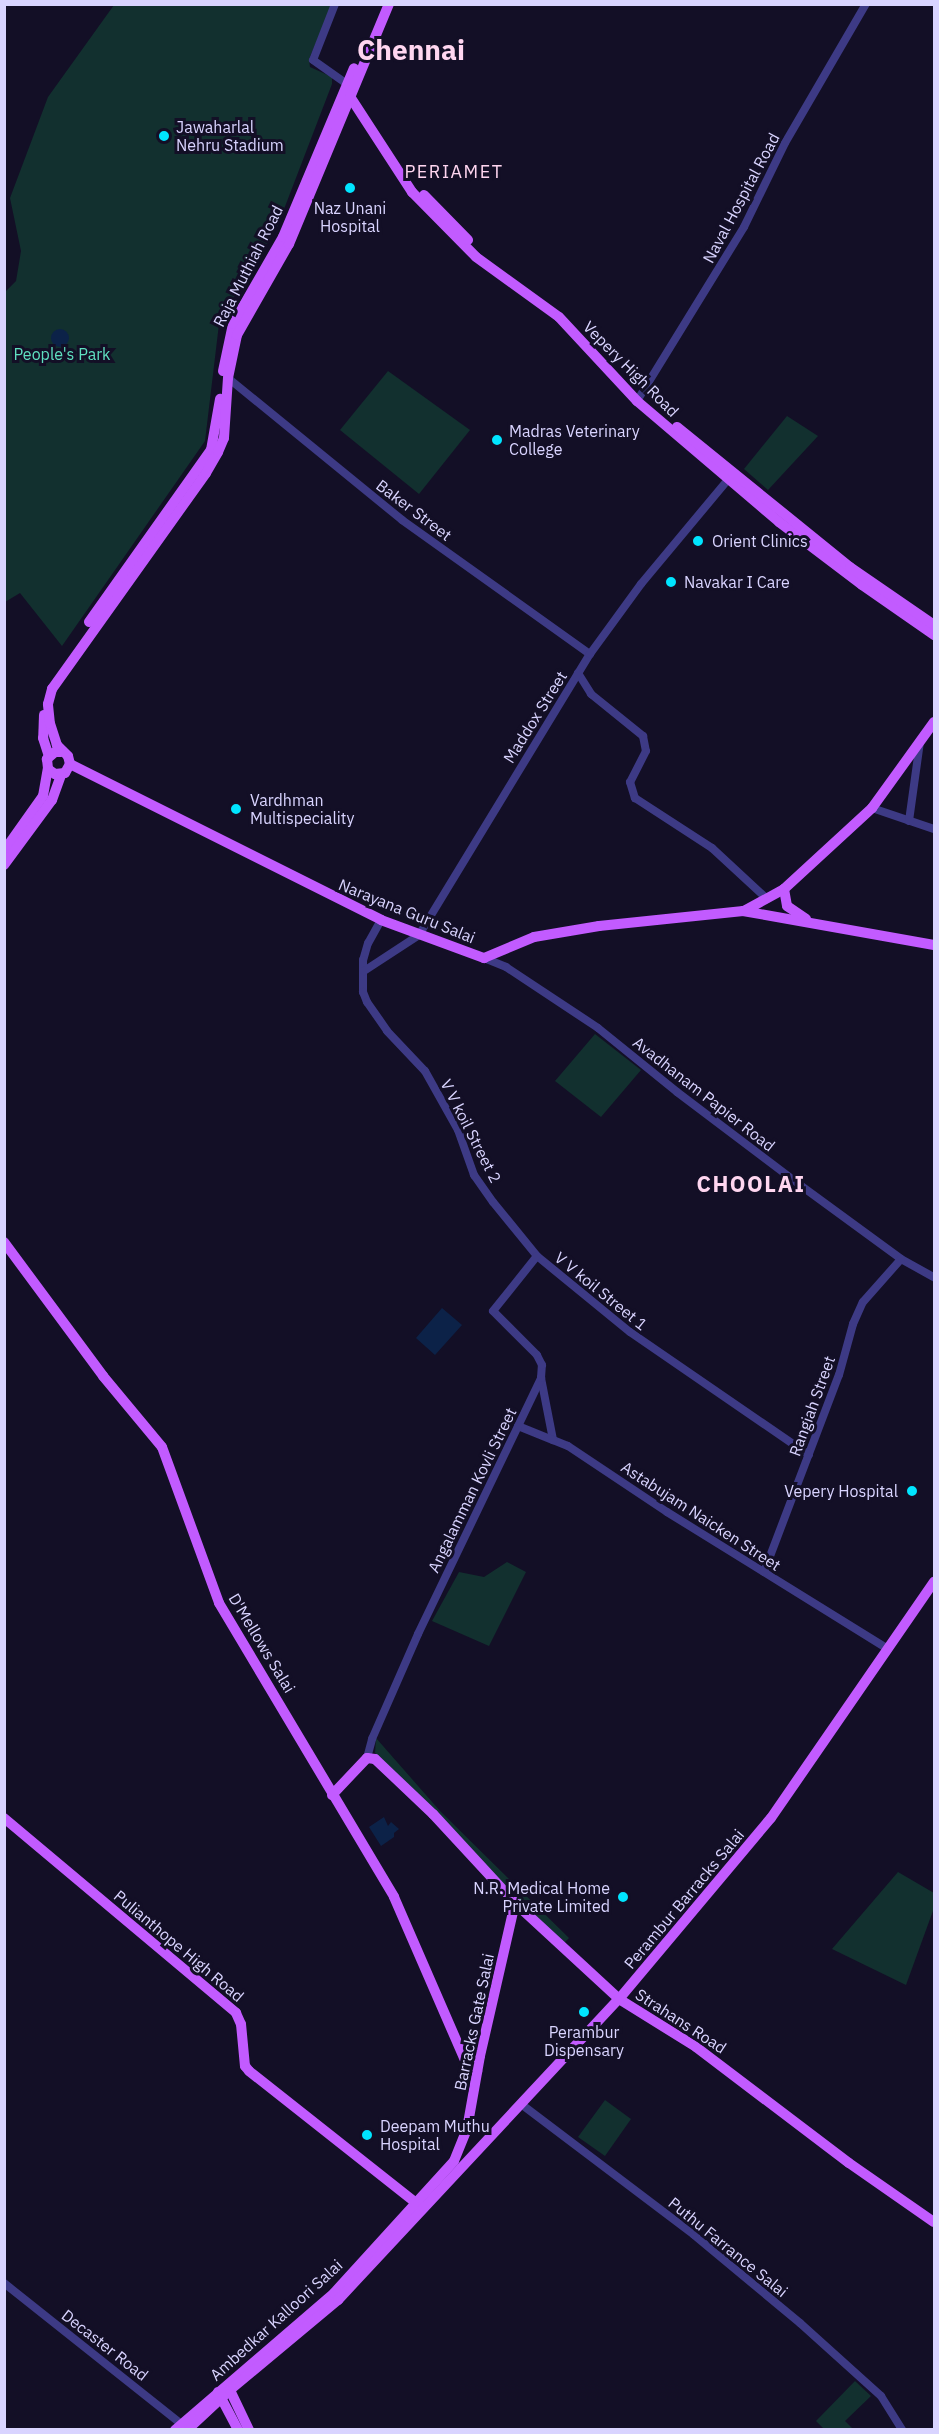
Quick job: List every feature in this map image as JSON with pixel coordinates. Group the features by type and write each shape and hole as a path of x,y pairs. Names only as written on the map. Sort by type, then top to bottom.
{"main road":[{"name":"Raja Muthiah Road","path":"62,752 50,724 48,704 52,689 206,473 218,452 224,438 228,378 237,336 289,244 382,4"},
{"name":"Raja Muthiah Road","path":"49,756 43,738 44,705 51,676 211,450 216,430 229,333 283,237 348,91 390,4"},
{"name":"Vepery High Road","path":"348,91 429,201 481,253 564,312 638,398 730,477 854,579 934,635"},
{"name":"Vepery High Road","path":"730,477 864,578 934,625"},
{"path":"744,911 784,889 872,808 934,722"},
{"path":"4,851 43,796 48,769 46,762 49,756 62,752 68,756 70,764 68,771 55,774 48,769"},
{"name":"Narayana Guru Salai","path":"70,764 381,920 484,958 534,937 599,926 744,911 934,945"},
{"path":"4,865 51,800 61,774"},
{"path":"784,889 788,906 809,921"},
{"path":"767,899 768,914"},
{"name":"D'Mellows Salai","path":"4,1242 103,1377 162,1447 219,1603 394,1897 467,2065 477,2071"},
{"name":"Perambur Barracks Salai","path":"421,2206 619,1999 771,1818 934,1582"},
{"path":"332,1795 367,1758"},
{"name":"Strahans Road","path":"367,1758 379,1762 433,1814 515,1903 619,1999 696,2047 849,2163 934,2222"},
{"name":"Pulianthope High Road","path":"4,1818 236,2013 241,2024 245,2066 249,2071 421,2206"},
{"name":"Barracks Gate Salai","path":"421,2206 460,2150 515,1903"},
{"name":"Ambedkar Kalloori Salai","path":"183,2428 334,2293 421,2206"},
{"path":"224,2390 238,2430"},
{"path":"224,2390 249,2430"}],"street":[{"path":"335,4 313,60 348,91"},
{"name":"Naval Hospital Road","path":"638,398 711,284 744,227 780,152 866,4"},
{"name":"Baker Street","path":"228,378 402,520 590,654"},
{"name":"Maddox Street","path":"364,971 419,935 590,654 640,584 730,477"},
{"path":"578,674 591,694 644,736 646,751 630,782 635,798 712,848 767,899"},
{"path":"909,821 920,742"},
{"path":"872,808 934,830"},
{"name":"V V koil Street 2","path":"381,920 368,943 363,992 375,1016 425,1071 458,1130 474,1175 537,1256"},
{"name":"Avadhanam Papier Road","path":"484,958 506,967 598,1028 677,1092 901,1259 934,1277"},
{"path":"537,1256 493,1311 537,1355 542,1365 541,1378 553,1440"},
{"name":"V V koil Street 1","path":"537,1256 649,1347 809,1455"},
{"name":"Rangiah Street","path":"764,1572 839,1375 853,1324 863,1302 901,1259"},
{"name":"Angalamman Kovli Street","path":"367,1758 372,1739 418,1634 541,1378"},
{"name":"Astabujam Naicken Street","path":"518,1426 568,1446 888,1649"},
{"name":"Puthu Farrance Salai","path":"520,2104 694,2235 800,2323 881,2396 902,2430"},
{"name":"Decaster Road","path":"4,2283 183,2428"}],"green space":[{"name":"People's Park","path":"114,5 332,5 309,59 310,67 332,77 332,84 276,230 219,324 205,441 62,646 20,593 5,602 4,293 16,281 21,251 10,198 48,97"},
{"path":"388,371 470,430 419,494 340,430"},
{"path":"787,416 818,436 768,490 744,469"},
{"path":"595,1034 641,1070 601,1117 555,1081"},
{"path":"507,1562 526,1572 489,1646 432,1621 459,1572 484,1577"},
{"path":"376,1738 440,1811 569,1938 563,1944 375,1753"},
{"path":"898,1872 934,1893 934,1908 906,1985 832,1949"},
{"path":"605,2100 631,2119 605,2156 578,2137"},
{"path":"855,2381 871,2396 845,2421 853,2429 824,2429 816,2421"}],"water":[{"path":"60,329 66,332 69,338 66,344 60,347 54,344 51,338 54,332"},
{"path":"442,1308 462,1325 435,1355 416,1338"},
{"path":"384,1817 388,1826 391,1822 399,1829 394,1833 394,1837 381,1846 369,1827"}],"place":[{"name":"Jawaharlal Nehru Stadium","path":"164,136"},
{"name":"Naz Unani Hospital","path":"350,188"},
{"name":"Madras Veterinary College","path":"497,440"},
{"name":"Orient Clinics","path":"698,541"},
{"name":"Navakar I Care","path":"671,582"},
{"name":"Vardhman Multispeciality","path":"236,809"},
{"name":"Vepery Hospital","path":"912,1491"},
{"name":"N.R. Medical Home Private Limited","path":"623,1897"},
{"name":"Perambur Dispensary","path":"584,2012"},
{"name":"Deepam Muthu Hospital","path":"367,2135"}],"district":[{"name":"Chennai","path":"411,50"},
{"name":"PERIAMET","path":"454,172"},
{"name":"CHOOLAI","path":"751,1184"}]}
